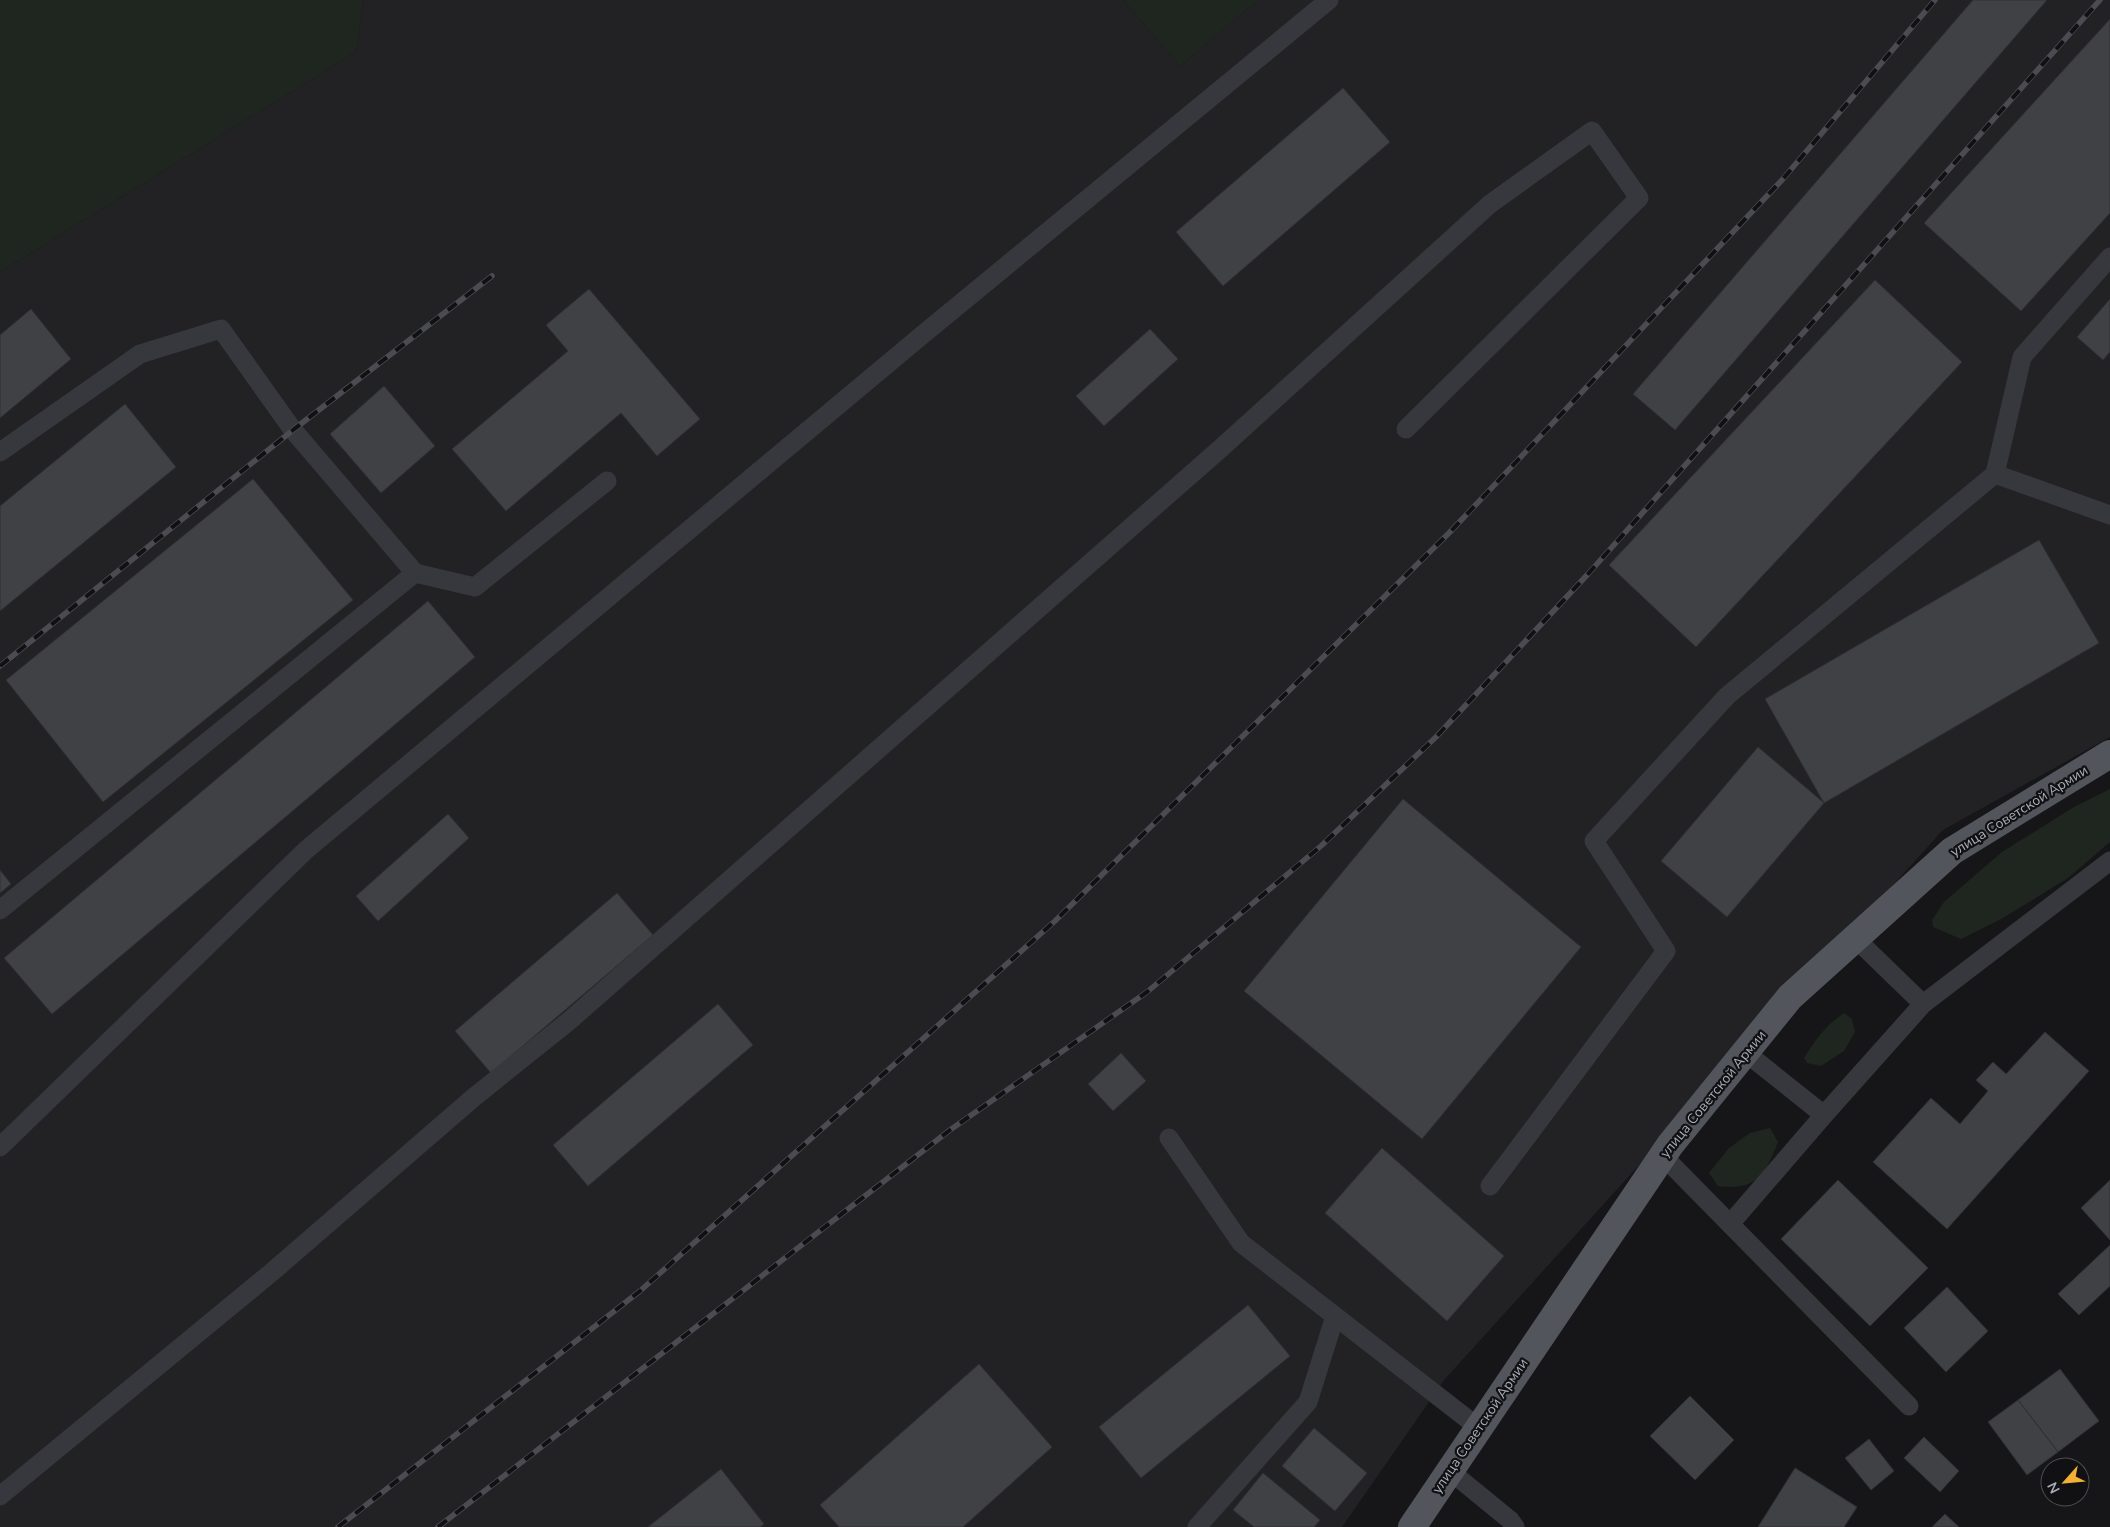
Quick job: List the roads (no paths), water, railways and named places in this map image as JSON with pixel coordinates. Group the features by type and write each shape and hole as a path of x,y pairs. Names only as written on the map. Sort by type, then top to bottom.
{"main road":[{"name":"улица Советской Армии","path":"1412,1527 1663,1156 1790,997 1952,852 2110,754"}],"lane":[{"path":"0,1147 306,850 921,336 1329,0"},
{"path":"0,1496 272,1272 473,1098 576,1015 1220,450 1490,204 1592,131 1639,198 1406,429"},
{"path":"1490,1186 1666,951 1594,841 1727,696 1995,474 2022,357 2110,256"},
{"path":"0,452 140,354 221,329 293,430 415,573 475,587 607,481"},
{"path":"1995,474 2110,514"},
{"path":"0,910 415,573"},
{"path":"1730,1224 1824,1114 1923,1004 2110,861"},
{"path":"1856,939 1923,1004"},
{"path":"1746,1052 1824,1114"},
{"path":"1169,1138 1241,1243 1479,1428"},
{"path":"1663,1156 1909,1406"},
{"path":"1197,1527 1308,1402 1335,1316"},
{"path":"1450,1471 1510,1520 1515,1527"}],"railway":[{"path":"338,1527 640,1291 1055,921 1450,532 1782,180 1935,0"},
{"path":"438,1527 950,1130 1147,992 1321,846 1436,737 1588,574 2100,0"},
{"path":"0,666 293,430 492,276"}]}
